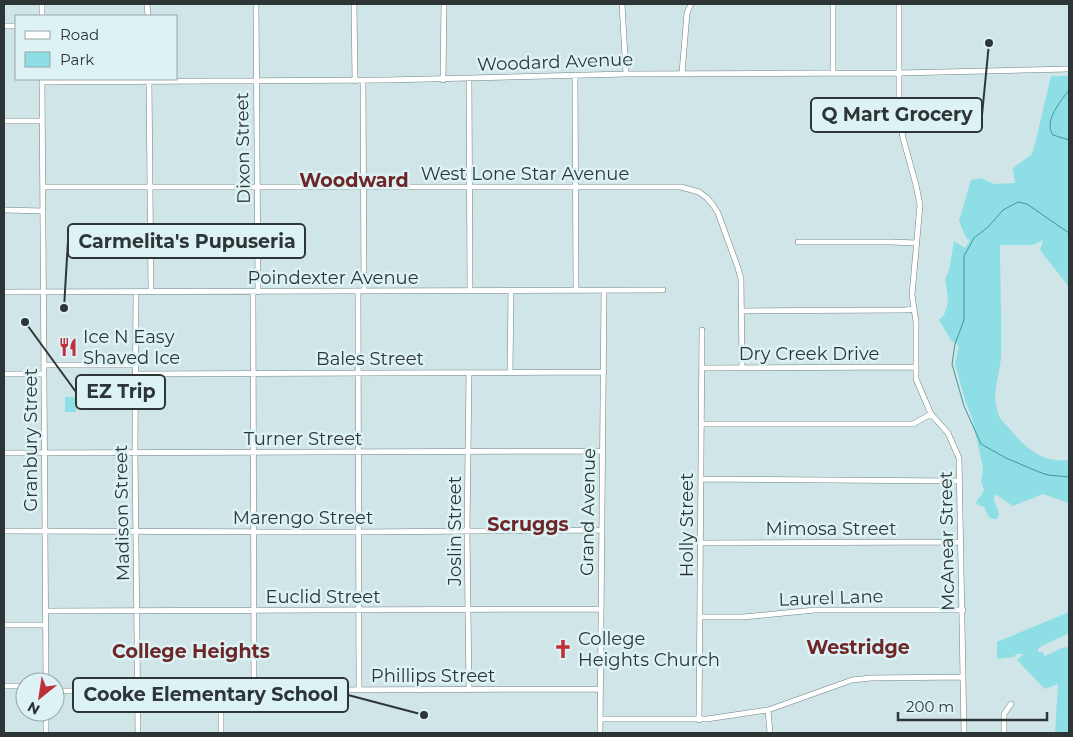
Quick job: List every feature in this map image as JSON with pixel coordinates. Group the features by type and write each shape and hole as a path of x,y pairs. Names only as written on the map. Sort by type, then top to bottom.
{"street":[{"name":"Dixon Street","path":"254,690 252,374 257,188 256,4"},
{"path":"354,4 355,80"},
{"path":"444,4 444,80"},
{"path":"622,4 626,74"},
{"path":"682,73 687,13 691,4"},
{"path":"833,4 833,73"},
{"name":"McAnear Street","path":"899,4 900,128 920,205 913,288 916,322 916,379 931,414 948,433 959,458 964,733"},
{"name":"Woodard Avenue","path":"42,80 363,81 682,73 833,73 1069,69"},
{"path":"575,75 576,291"},
{"path":"469,79 470,291"},
{"name":"Granbury Street","path":"42,80 46,672"},
{"path":"149,80 151,292"},
{"path":"359,690 358,372 364,188 363,81"},
{"path":"4,121 42,121"},
{"name":"West Lone Star Avenue","path":"43,188 470,188 576,186 680,187 690,189 707,198 718,213 740,273 742,368"},
{"path":"4,210 43,211"},
{"path":"798,242 917,243"},
{"name":"Poindexter Avenue","path":"4,292 663,290"},
{"path":"510,372 511,291"},
{"name":"Grand Avenue","path":"600,733 604,291"},
{"name":"Madison Street","path":"136,292 135,452 138,733"},
{"path":"741,311 914,309"},
{"name":"Holly Street","path":"699,720 702,330"},
{"path":"44,364 135,366"},
{"name":"Dry Creek Drive","path":"702,368 916,367"},
{"name":"Bales Street","path":"135,374 604,372"},
{"name":"Joslin Street","path":"469,373 467,531 469,690"},
{"path":"4,374 44,374"},
{"path":"701,424 913,424 931,414"},
{"name":"Turner Street","path":"4,453 603,451"},
{"path":"701,479 960,481"},
{"name":"Marengo Street","path":"4,531 359,532 602,530"},
{"name":"Mimosa Street","path":"700,543 961,542"},
{"name":"Euclid Street","path":"45,611 601,609"},
{"name":"Laurel Lane","path":"700,617 743,617 815,610 962,610"},
{"path":"4,624 45,625"},
{"path":"600,718 699,720 768,710 852,680 871,678 964,678"},
{"name":"Phillips Street","path":"65,691 600,689"},
{"path":"221,691 221,733"},
{"path":"1004,733 1004,714 1011,704"},
{"path":"768,710 770,733"}],"green space":[{"path":"1051,76 1069,76 1069,287 1040,250 1043,240 1033,245 1000,245 1001,356 995,396 1000,417 1021,442 1043,457 1060,461 1069,460 1069,503 1043,494 1013,506 997,495 994,496 994,500 999,514 997,519 991,519 984,507 976,504 984,489 981,482 983,468 972,418 955,364 959,346 951,340 939,320 944,315 947,306 948,298 945,279 949,270 954,241 965,248 970,240 966,238 959,221 971,180 981,178 994,184 1015,183 1013,168 1031,155 1034,148"},
{"path":"65,397 76,397 76,412 65,412"},
{"path":"1069,612 1069,633 1038,649 1038,652 1042,652 1045,656 1064,647 1069,648 1069,733 1055,733 1058,684 1045,689 1017,660 1024,654 997,659 997,642"}],"waterway":[{"path":"1069,90 1054,111 1050,124 1053,135 1069,140"},
{"path":"1069,233 1027,204 1018,202 1003,210 988,227 974,238 964,256 964,320 955,344 952,364 964,406 981,444 1006,458 1039,472 1069,477"}],"place":[{"name":"Q Mart Grocery","path":"989,43"},
{"name":"Carmelita's Pupuseria","path":"64,308"},
{"name":"EZ Trip","path":"25,322"},
{"name":"Ice N Easy Shaved Ice","path":"68,347"},
{"name":"College Heights Church","path":"563,649"},
{"name":"Cooke Elementary School","path":"424,715"}],"district":[{"name":"Woodward","path":"354,180"},
{"name":"Scruggs","path":"528,524"},
{"name":"Westridge","path":"858,647"},
{"name":"College Heights","path":"191,651"}]}
